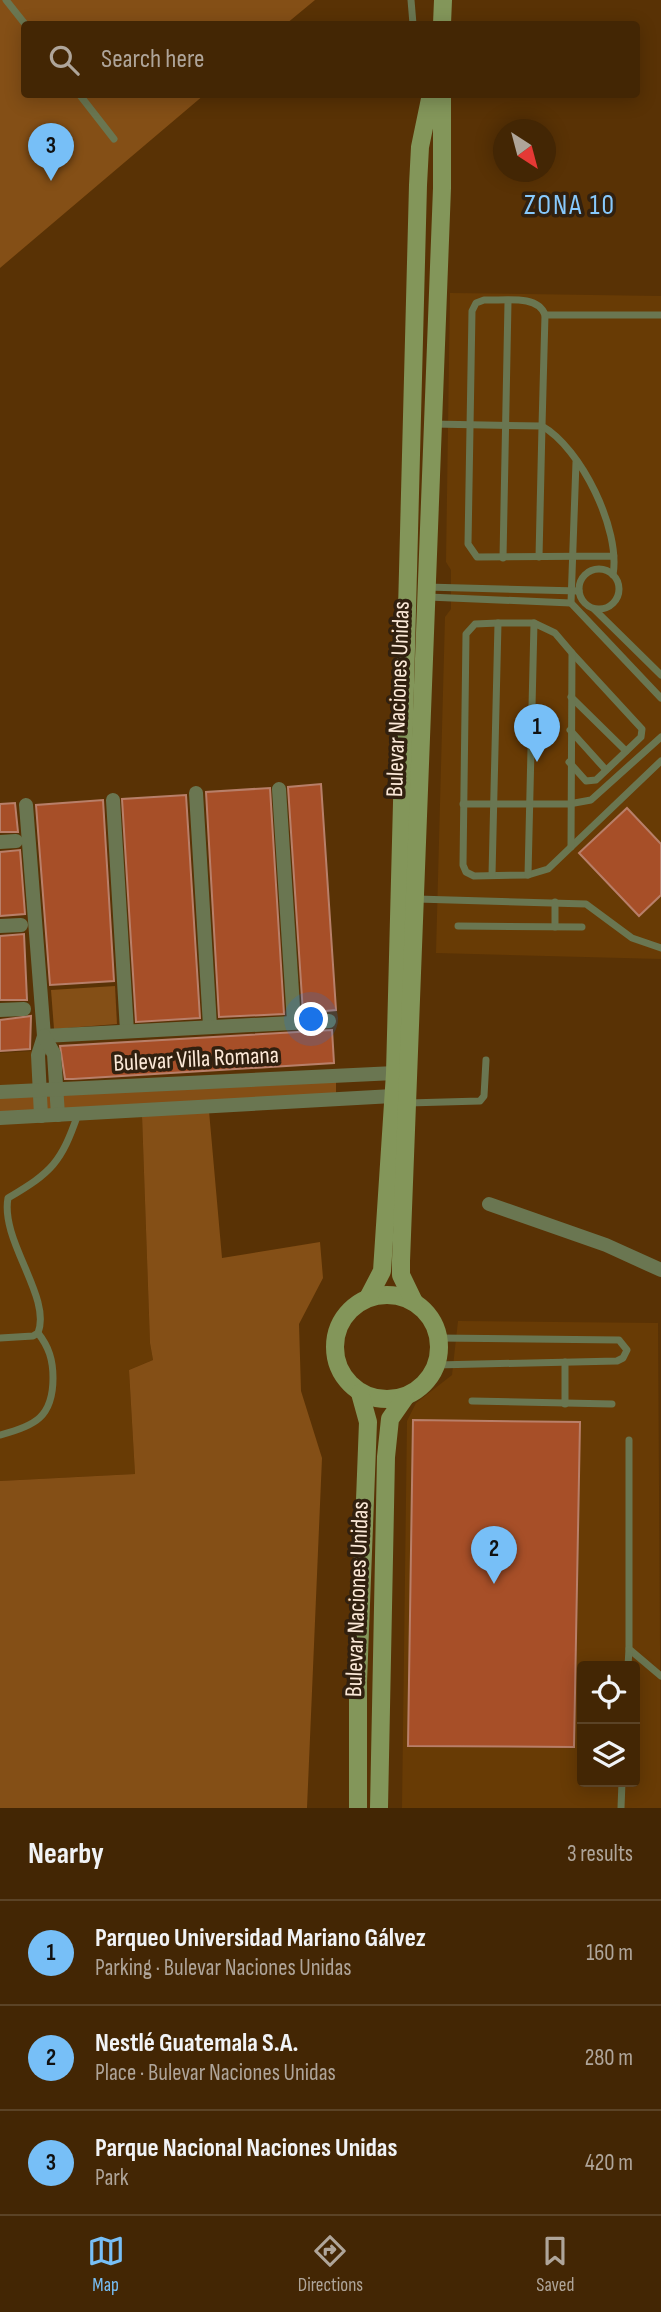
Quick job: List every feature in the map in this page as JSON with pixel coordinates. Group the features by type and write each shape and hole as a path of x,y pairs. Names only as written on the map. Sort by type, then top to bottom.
{"main road":[{"path":"442,21 443,0"},
{"name":"Bulevar Naciones Unidas","path":"414,1302 401,1275 400,1100 395,1073 418,185 430,98"},
{"name":"Bulevar Naciones Unidas","path":"368,1298 382,1271 400,1100 415,899 442,188 442,98"},
{"path":"426,114 442,152"},
{"path":"418,185 433,179 442,188"},
{"path":"391,1295 414,1302 433,1321 438,1338 436,1365 427,1380 406,1396 382,1400 360,1393 351,1386 337,1366 334,1343 341,1321 368,1298 391,1295"},
{"name":"Bulevar Naciones Unidas","path":"358,1808 358,1682 368,1422 360,1393"},
{"name":"Bulevar Naciones Unidas","path":"379,1808 386,1457 390,1419 406,1396"}],"street":[{"path":"279,789 294,1022"},
{"path":"196,793 210,1026"},
{"path":"113,800 127,1031"},
{"path":"26,805 44,1036 38,1055 41,1116"},
{"path":"0,842 16,841"},
{"path":"0,926 21,925"},
{"path":"0,1010 24,1009"},
{"path":"44,1036 329,1021"},
{"path":"44,1036 54,1054 58,1115"},
{"name":"Bulevar Villa Romana","path":"0,1092 395,1073"},
{"name":"Bulevar Villa Romana","path":"0,1118 400,1100"},
{"path":"489,1204 606,1245 661,1270"}],"lane":[{"path":"6,0 23,21"},
{"path":"411,0 413,21"},
{"path":"82,98 114,139"},
{"path":"422,98 426,114"},
{"path":"539,557 545,315 542,307 535,301 484,300 476,303 472,311 468,544 477,557 503,558 614,556"},
{"path":"503,558 508,425 508,302"},
{"path":"545,315 661,315"},
{"path":"433,424 542,426 562,442 604,506 614,556 613,575 618,587 616,599 606,607 593,608"},
{"path":"576,462 571,603 661,698"},
{"path":"613,575 602,569 589,572 581,581 579,591 582,600 661,675"},
{"path":"426,592 579,591"},
{"path":"426,592 571,603"},
{"path":"492,875 498,623"},
{"path":"528,875 534,623"},
{"path":"569,762 590,782 640,737 641,725 555,633 534,623 475,624 466,634 463,804 464,868 474,876 528,875 548,869 661,761"},
{"path":"570,847 572,653"},
{"path":"571,697 626,751"},
{"path":"570,730 606,770"},
{"path":"463,804 582,803 600,795 661,737"},
{"path":"415,899 586,904 632,938 661,948"},
{"path":"555,902 555,927"},
{"path":"458,926 582,927"},
{"path":"400,1100 480,1101 484,1096 486,1060"},
{"path":"0,1338 33,1336 41,1326 37,1305 6,1221 4,1198 51,1169 69,1140 78,1114"},
{"path":"0,1434 30,1425 51,1405 51,1358 38,1333"},
{"path":"436,1365 617,1361 623,1358 627,1350 619,1340 438,1338"},
{"path":"565,1362 565,1404"},
{"path":"472,1401 612,1404"},
{"path":"628,1661 629,1440"},
{"path":"629,1649 661,1676"},
{"path":"621,1808 622,1787"}],"shaded area":[{"path":"0,0 315,0 290,21 21,21 21,98 200,98 0,268"},
{"path":"450,293 661,296 661,959 436,953 445,617 451,609 451,570 446,562"},
{"path":"115,986 117,1024 54,1029 51,990"},
{"path":"34,1051 36,1090 0,1092 0,1053"},
{"path":"336,1076 336,1099 0,1118 0,1092"},
{"path":"209,1111 222,1258 320,1242 323,1278 299,1324 301,1391 322,1458 307,1808 0,1808 0,1481 135,1474 129,1370 153,1360 150,1343 142,1115"},
{"path":"142,1115 150,1343 153,1360 129,1370 135,1474 0,1481 0,1123"},
{"path":"458,1321 658,1323 661,1808 402,1808 407,1421 416,1403 452,1375"}],"building":[{"path":"321,784 336,1010 303,1013 288,787"},
{"path":"270,788 284,1014 219,1017 206,792"},
{"path":"186,795 200,1018 136,1022 122,799"},
{"path":"103,800 114,981 50,985 36,805"},
{"path":"15,803 18,832 0,832 0,804"},
{"path":"627,808 661,844 661,895 639,916 579,853"},
{"path":"20,850 25,914 0,916 0,852"},
{"path":"24,934 27,1000 0,1000 0,936"},
{"path":"31,1016 30,1049 0,1051 0,1020"},
{"path":"332,1030 334,1063 73,1079 65,1079 60,1046"},
{"path":"413,1420 580,1422 574,1747 408,1746"}],"place":[{"name":"Parque Nacional Naciones Unidas","path":"51,181"},
{"name":"Parqueo Universidad Mariano Gálvez","path":"537,762"},
{"name":"Nestlé Guatemala S.A.","path":"494,1584"}],"district":[{"name":"ZONA 10","path":"570,205"}]}
